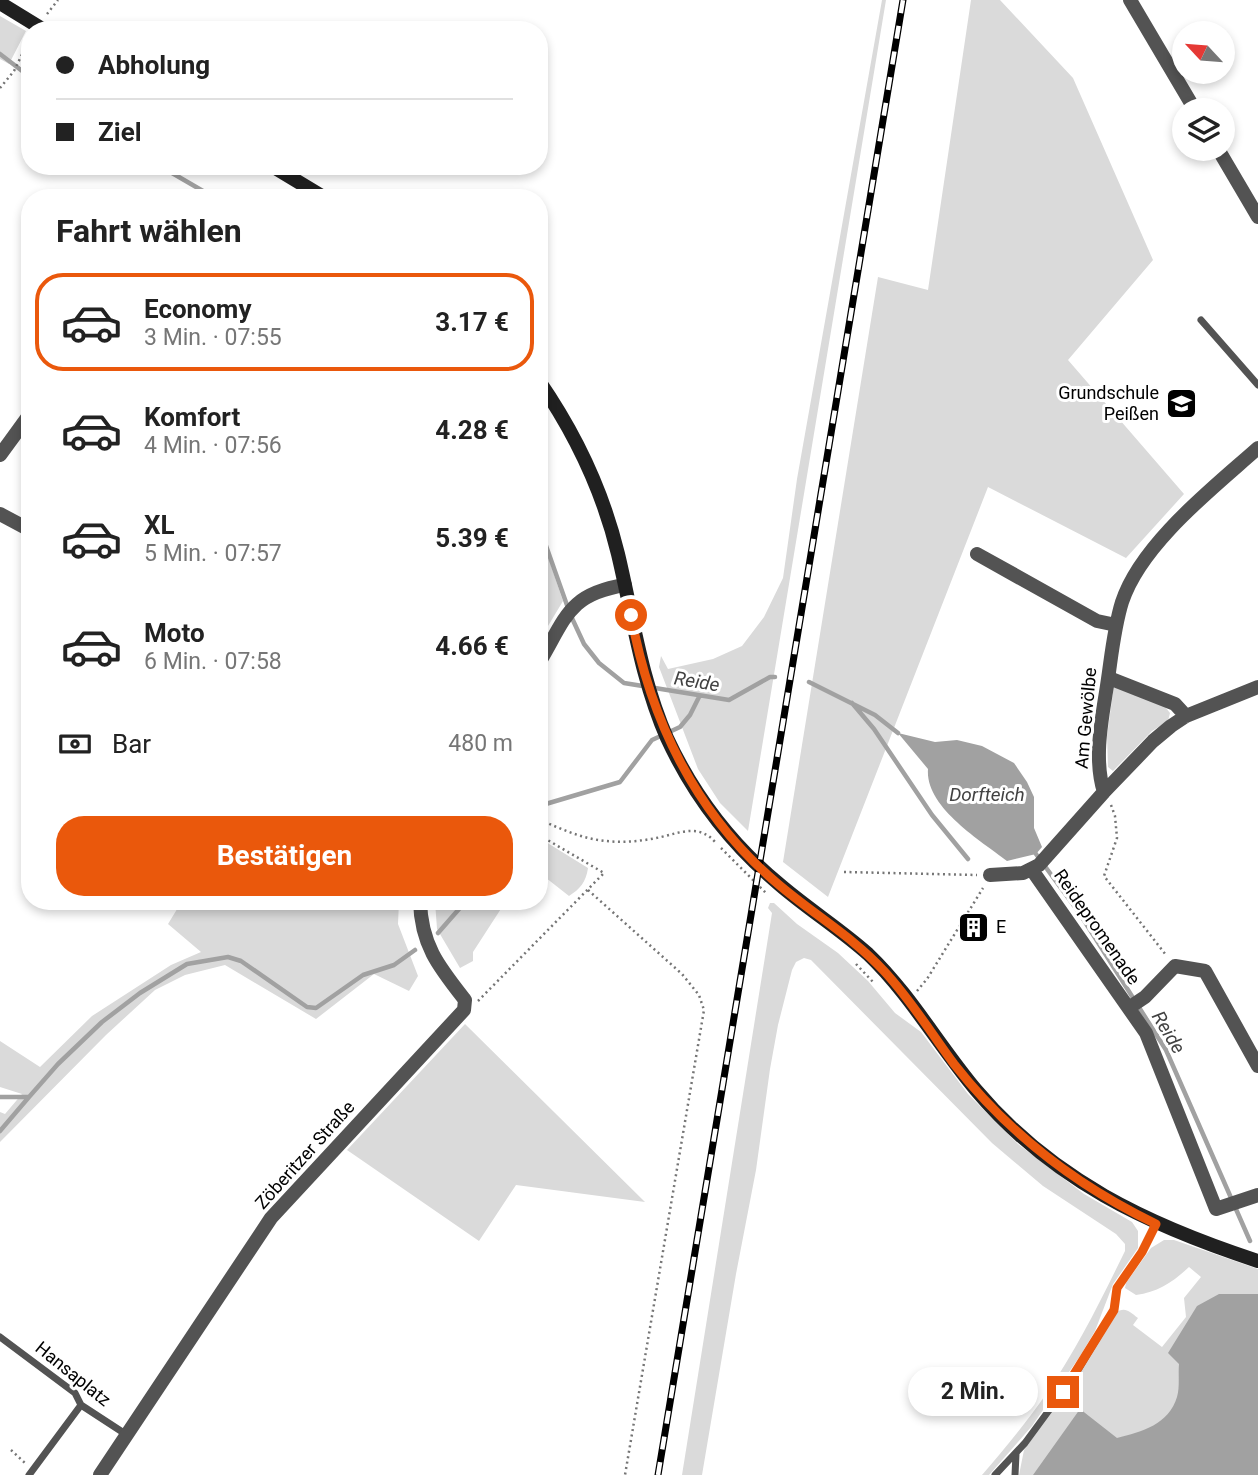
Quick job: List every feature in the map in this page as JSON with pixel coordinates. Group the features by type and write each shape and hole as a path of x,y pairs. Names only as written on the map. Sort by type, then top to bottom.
{"main road":[{"path":"0,2 30,21"},
{"path":"287,175 310,189"},
{"path":"548,396 572,435 597,489 625,585 643,672 668,739 699,795 742,850 781,886 864,951 907,999 962,1074 1015,1130 1081,1182 1114,1203 1156,1224 1258,1261"}],"street":[{"path":"1130,0 1188,98"},
{"path":"1226,161 1256,209"},
{"path":"0,455 21,426"},
{"name":"Am Gewölbe","path":"1039,864 1104,792 1099,778 1103,710 1116,625 1122,601 1133,577 1147,556 1194,505 1258,448"},
{"path":"0,514 21,525"},
{"path":"977,554 1097,621 1116,625"},
{"path":"548,648 574,606 585,596 625,585"},
{"path":"1108,678 1122,681 1175,704 1186,716"},
{"path":"1104,792 1153,741 1186,716 1258,687"},
{"path":"990,875 1023,873 1039,864"},
{"name":"Reidepromenade","path":"1039,864 1137,1003 1146,1033 1216,1209 1258,1195"},
{"path":"421,910 428,946 441,971 465,1000 466,1006"},
{"path":"1175,966 1205,971 1258,1066"},
{"name":"Reidepromenade","path":"1137,1003 1175,966"},
{"name":"Zöberitzer Straße","path":"100,1475 271,1218 460,1016 466,1006"}],"lane":[{"path":"1201,320 1258,385"},
{"path":"995,1475 1016,1453 1075,1375 1114,1310 1117,1288 1142,1252 1156,1224"},
{"name":"Hansaplatz","path":"0,1337 75,1393 81,1405 127,1435"},
{"path":"31,1472 81,1405"},
{"path":"1015,1475 1016,1453"}],"path":[{"path":"0,88 14,71 21,56"},
{"path":"1104,792 1115,816 1116,838 1104,876 1175,966"},
{"path":"548,823 581,836 605,841 636,842 688,830 702,832 712,838 732,862 768,895"},
{"path":"466,1006 477,1001 604,873 548,840"},
{"path":"844,872 990,875 928,979 907,999"},
{"path":"587,890 682,974 699,995 704,1010 625,1475"},
{"path":"853,961 874,982"},
{"path":"11,1450 31,1472"}],"shaded area":[{"path":"882,0 886,0 748,831 720,803 698,769 659,667 661,656 668,669 713,659 742,646 764,617 783,578 797,479"},
{"path":"971,0 1000,0 1073,78 1153,260 1068,360 1184,494 1126,558 988,487 828,897 783,862 878,277 928,290"},
{"path":"0,16 21,28 21,41 9,64 0,59"},
{"path":"548,557 563,601 548,626"},
{"path":"1114,685 1162,703 1170,713 1168,721 1152,731 1113,771 1108,767 1107,736"},
{"path":"548,843 588,868 582,885 569,896 548,880"},
{"path":"770,903 774,903 797,924 838,953 868,981 895,1013 921,1032 968,1094 1018,1144 1084,1194 1132,1222 1138,1231 1138,1248 1113,1284 1095,1331 1080,1356 1032,1426 989,1475 982,1475 1031,1415 1068,1360 1125,1251 1125,1244 1116,1234 1043,1186 992,1143 811,960 804,958 796,962 792,970 778,1025 756,1170 702,1475 682,1475 772,913 768,908"},
{"path":"177,910 399,910 398,924 418,976 409,991 374,974 316,1019 225,965 185,975 155,990 106,1035 0,1142 0,1112 5,1114 22,1094 0,1087 0,1041 40,1067 92,1016 171,965 201,952 168,924"},
{"path":"436,910 500,910 473,952 473,961 460,968 437,929"},
{"path":"465,1024 645,1202 516,1185 479,1241 347,1150"},
{"path":"1164,1240 1174,1240 1258,1269 1258,1300 1181,1380 1177,1404 1166,1423 1038,1475 1019,1475 1024,1450 1073,1384 1115,1313 1127,1310 1132,1313 1138,1318 1133,1325 1162,1347 1186,1317 1184,1298 1201,1277 1189,1267 1158,1289 1136,1295 1125,1288 1151,1248"}],"water":[{"name":"Dorfteich","path":"898,733 935,742 957,740 982,746 1014,763 1034,797 1034,828 1042,847 1036,854 1007,861 969,833 935,796 929,783 928,769"},
{"path":"1219,1294 1258,1294 1258,1475 1033,1475 1080,1409 1117,1438 1145,1430 1168,1414 1178,1393 1179,1364 1168,1353 1197,1306"}],"waterway":[{"name":"Reide","path":"0,54 21,70"},
{"name":"Reide","path":"175,175 200,189"},
{"name":"Reide","path":"548,551 568,608"},
{"name":"Reide","path":"571,616 584,644 599,663 624,683 729,700 770,677 775,677"},
{"name":"Reide","path":"809,682 875,715 898,733"},
{"path":"548,803 620,782 652,740 680,727 699,697"},
{"path":"852,703 874,729 932,815 968,859"},
{"name":"Reide","path":"1036,854 1080,914 1166,1050 1250,1241"},
{"path":"438,933 458,910"},
{"path":"0,1097 29,1097 58,1064 102,1022 140,993 187,964 228,957 241,961 307,1007 316,1008 363,975 394,965 415,950"},
{"path":"0,1131 29,1097"}],"railway":[{"path":"658,1475 903,0"}],"place":[{"name":"Grundschule Peißen","path":"1182,403"},
{"name":"E","path":"973,927"}],"route":[{"path":"631,615 649,694 675,754 712,814 742,850 781,886 869,956 896,984 978,1093 1015,1130 1081,1182 1114,1203 1156,1224 1142,1252 1117,1288 1114,1310 1063,1392"}]}
